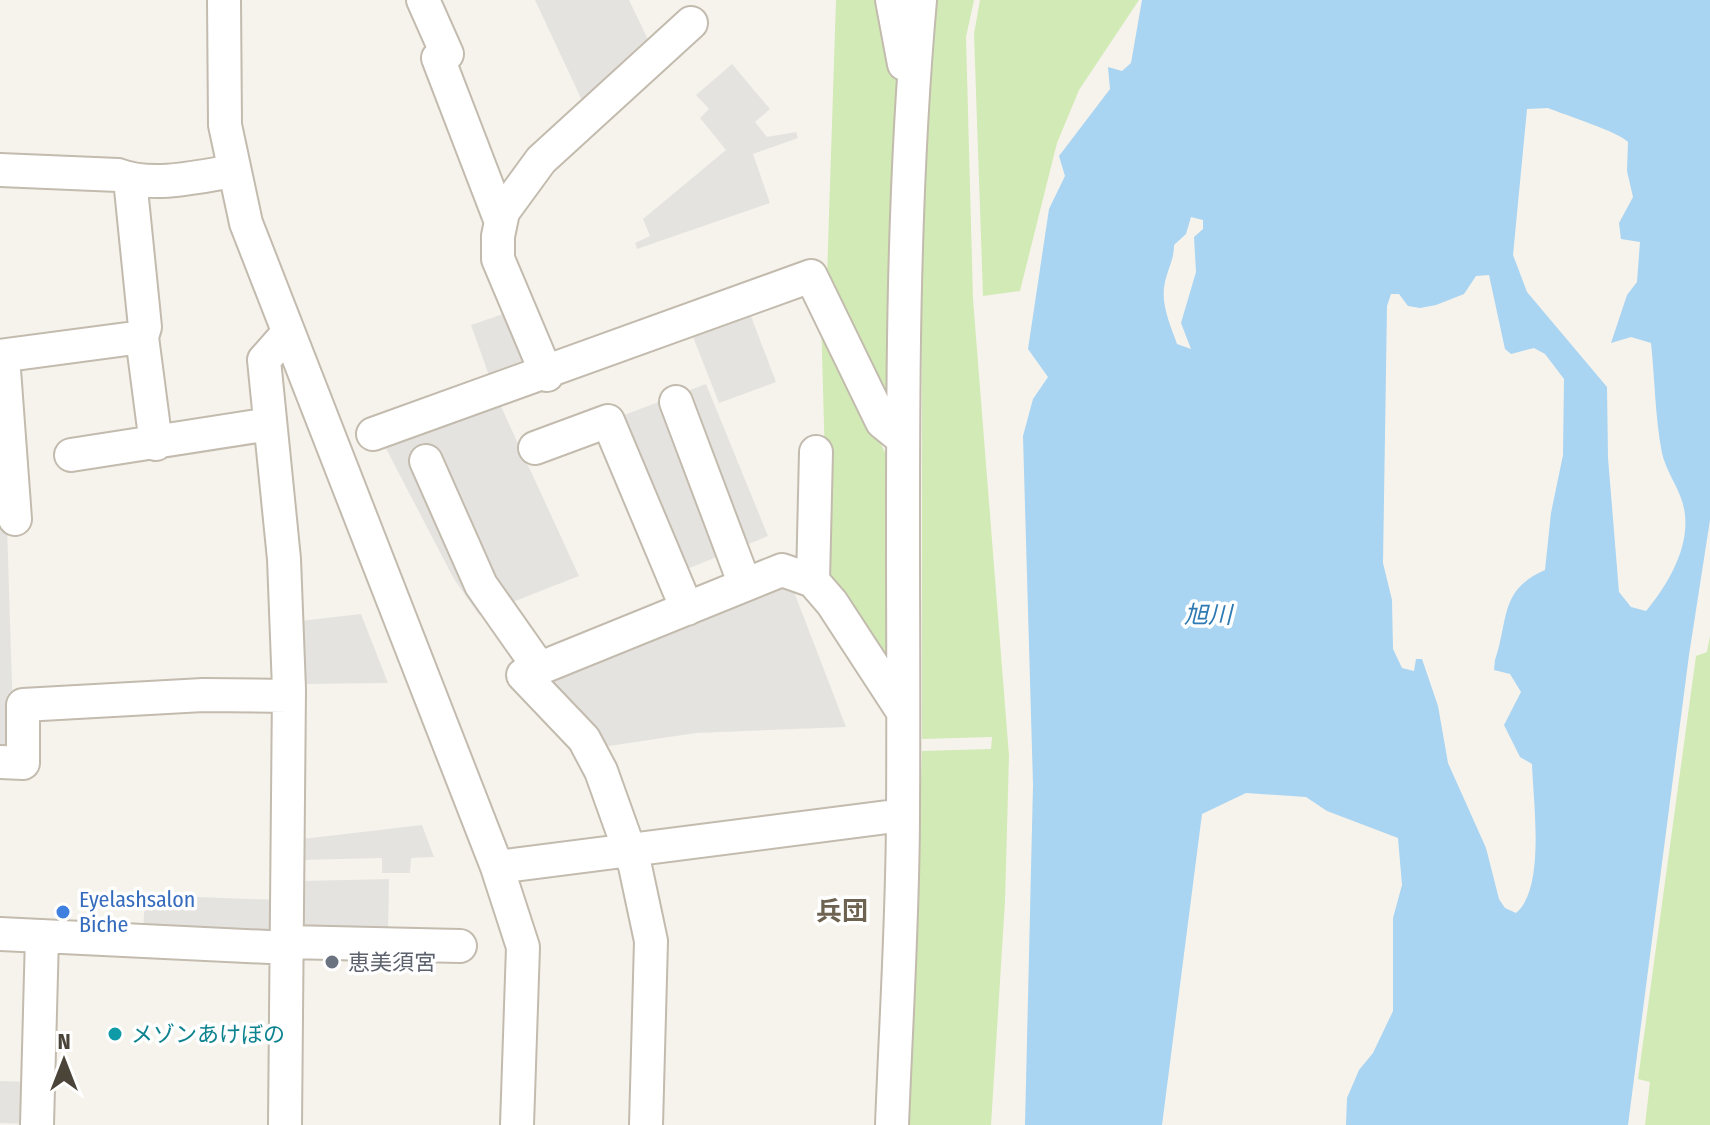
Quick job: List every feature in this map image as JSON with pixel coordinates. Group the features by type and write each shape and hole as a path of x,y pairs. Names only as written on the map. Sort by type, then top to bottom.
{"street":[{"path":"224,0 225,125 246,223 497,867 523,947 517,1125"},
{"path":"423,0 447,54 438,58 501,222"},
{"path":"892,0 913,91"},
{"path":"892,1125 903,815 903,439 913,91 920,0"},
{"path":"547,375 498,259 501,222 513,196 541,160 691,23"},
{"path":"0,170 118,175 130,179 188,179 233,171"},
{"path":"130,179 145,327 142,337 156,444"},
{"path":"373,434 547,375 811,276 882,422 903,439"},
{"path":"285,1125 289,696 284,559 264,360 287,334"},
{"path":"15,519 1,356 142,337"},
{"path":"676,402 745,585"},
{"path":"535,448 608,421 687,609"},
{"path":"71,455 270,424"},
{"path":"813,581 816,452"},
{"path":"426,461 481,585 532,672 584,739 601,771 628,848 651,941 646,1125"},
{"path":"532,672 782,570 813,581 832,603 903,712"},
{"path":"0,762 23,763 23,705 203,695 289,696"},
{"path":"497,867 903,815"},
{"path":"0,934 189,945 460,946"},
{"path":"37,1125 42,936"}],"green space":[{"path":"836,0 886,0 900,74 889,413 827,277"},
{"path":"932,0 974,0 966,37 973,299 1009,756 1005,901 991,1125 909,1125 922,751 991,749 992,737 922,739 922,202"},
{"path":"980,0 1139,0 1079,90 1057,143 1020,291 983,296 974,34"},
{"path":"821,317 890,463 894,683 828,569"},
{"path":"1710,636 1710,1125 1645,1125 1650,1082 1638,1079 1696,656 1707,652"}],"shaded area":[{"path":"535,0 629,0 653,50 586,109"},
{"path":"732,64 770,109 755,122 767,137 796,132 798,138 753,154 770,203 637,249 635,243 650,236 643,219 726,150 700,118 709,109 696,95"},
{"path":"749,311 776,382 719,403 691,332"},
{"path":"509,312 531,363 492,384 471,325"},
{"path":"706,384 768,536 682,571 619,417"},
{"path":"498,400 579,576 479,615 454,579 381,439"},
{"path":"7,525 14,748 0,753 0,526"},
{"path":"791,584 846,727 696,733 602,747 550,679"},
{"path":"361,614 388,683 302,684 300,621"},
{"path":"422,825 434,857 411,858 410,873 382,873 382,858 302,860 302,839"},
{"path":"389,879 388,936 300,933 301,881"},
{"path":"145,895 278,900 276,937 143,932"},
{"path":"0,1081 30,1082 29,1124 0,1123"}],"water":[{"name":"旭川","path":"1142,0 1710,0 1710,520 1689,655 1628,1125 1346,1125 1347,1098 1359,1070 1373,1053 1393,1011 1393,918 1402,885 1398,838 1327,811 1306,797 1246,793 1202,814 1162,1125 1025,1125 1033,785 1023,436 1033,399 1048,377 1028,349 1049,209 1065,176 1059,156 1110,89 1108,67 1122,71 1131,63","holes":["1548,108 1628,142 1627,171 1633,197 1619,223 1621,239 1640,242 1637,282 1627,295 1611,343 1631,337 1651,343 1662,453 1685,513 1683,544 1678,559 1664,587 1646,611 1631,607 1619,592 1608,458 1607,387 1527,292 1513,255 1527,109","1191,217 1203,220 1203,229 1194,237 1196,272 1181,323 1191,349 1177,344 1164,298 1174,245 1186,234","1489,275 1505,349 1511,354 1534,348 1545,354 1564,379 1563,455 1551,513 1545,570 1530,578 1513,596 1494,670 1510,674 1521,692 1504,725 1520,757 1532,764 1535,865 1525,901 1516,913 1505,908 1499,899 1486,848 1448,763 1438,706 1422,659 1416,659 1414,671 1402,668 1393,649 1392,600 1383,563 1387,306 1391,294 1399,294 1408,306 1420,308 1436,305 1464,294 1476,276"]}],"place":[{"name":"Eyelashsalon Biche","path":"63,912"},
{"name":"恵美須宮","path":"332,962"},
{"name":"メゾンあけぼの","path":"115,1034"}],"district":[{"name":"兵団","path":"842,911"}]}
